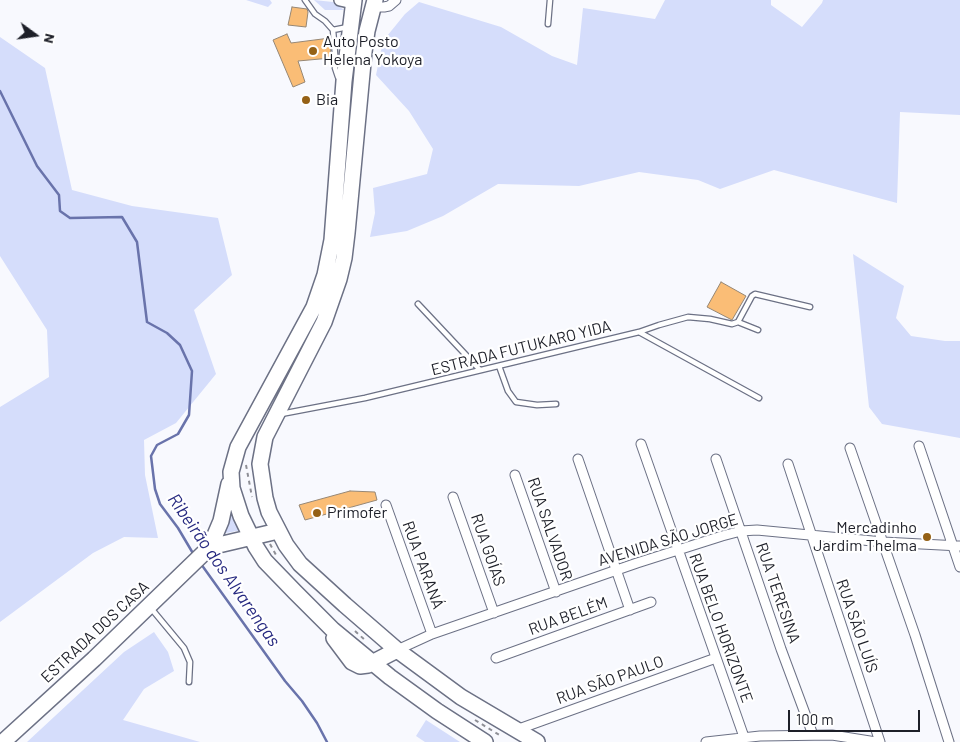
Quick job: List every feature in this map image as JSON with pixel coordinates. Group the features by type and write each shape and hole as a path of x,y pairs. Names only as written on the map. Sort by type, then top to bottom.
{"main road":[{"path":"206,550 221,521 235,454 241,440 314,307 325,275 332,240 350,26 349,1"},
{"path":"374,3 364,52 348,234 339,279 324,322 275,416 263,444 260,464 264,498 286,546 300,564 397,650 461,697 537,742"},
{"path":"231,478 235,501 250,537 260,554 273,569 345,640 412,693 485,742"},
{"path":"206,550 226,542 278,531"},
{"path":"226,542 246,547 260,554"},
{"name":"ESTRADA DOS CASA","path":"3,742 94,659 206,550"},
{"path":"374,662 397,650"}],"street":[{"path":"374,3 384,7 389,6 396,0"},
{"name":"RUA BELO HORIZONTE","path":"641,444 744,737"},
{"path":"919,446 956,546 960,567"},
{"path":"850,448 915,635 949,742"},
{"path":"578,459 630,610"},
{"name":"RUA TERESINA","path":"716,459 781,649 813,735"},
{"name":"RUA SÃO LUÍS","path":"788,464 880,742"},
{"name":"RUA SALVADOR","path":"515,475 556,592"},
{"name":"RUA GOÍAS","path":"453,497 494,614"},
{"name":"RUA PARANÁ","path":"386,505 432,634"},
{"name":"AVENIDA SÃO JORGE","path":"397,650 432,634 617,570 741,531 757,530 883,542 956,546"},
{"name":"RUA BELÉM","path":"496,658 651,602"},
{"name":"RUA SÃO PAULO","path":"515,730 716,658"},
{"path":"706,742 744,737 776,739 813,735 832,735 876,742"}],"lane":[{"path":"305,0 315,14 326,21 333,30 335,68 338,77 344,81"},
{"path":"548,24 550,0"},
{"path":"333,30 350,26"},
{"path":"738,322 752,296 755,294 810,306"},
{"path":"418,304 480,370"},
{"name":"ESTRADA FUTUKARO YIDA","path":"275,416 365,398 499,366 639,332 688,317 710,319 727,324 738,322 758,330"},
{"path":"639,332 759,398"},
{"path":"499,366 508,391 516,402 537,405 556,404"},
{"path":"150,606 184,648 190,662 189,682"}],"shaded area":[{"path":"246,0 270,0 272,3 268,7"},
{"path":"314,0 333,2 344,10 325,10"},
{"path":"665,0 771,0 771,5 802,27 823,0 960,0 960,115 900,112 897,203 774,170 720,189 698,180 639,172 579,186 498,184 443,216 407,231 370,237 375,213 373,188 427,174 433,149 409,111 376,75 383,41 405,14 419,2 501,27 552,56 577,65 583,8 655,19"},
{"path":"0,37 45,68 72,190 132,206 218,218 232,275 194,310 216,374 176,423 144,440 145,475 158,538 124,537 93,553 0,622 0,407 49,377 47,330 0,256"},
{"path":"853,254 904,286 896,318 911,336 945,341 960,341 960,438 882,424 869,407"},
{"path":"232,505 242,530 221,534"},
{"path":"154,632 168,652 174,671 144,689 123,720 200,742 27,742 124,652"},
{"path":"426,720 460,742 425,742 416,736"}],"building":[{"name":"Auto Posto Helena Yokoya","path":"292,7 307,9 306,27 288,25"},
{"path":"287,34 291,43 330,38 331,58 298,61 305,82 293,87 273,40"},
{"path":"721,282 746,296 732,320 707,307"},
{"name":"Primofer","path":"350,491 375,492 377,500 305,520 299,505"}],"waterway":[{"name":"Ribeirão dos Alvarengas","path":"0,91 37,166 59,195 60,211 70,218 122,217 137,242 147,322 167,333 180,345 192,371 189,415 178,434 157,445 151,456 155,489 160,504 178,528 194,555"},
{"name":"Ribeirão dos Alvarengas","path":"201,564 285,681 302,701 327,742"}],"place":[{"name":"Auto Posto Helena Yokoya","path":"313,51"},
{"name":"Bia","path":"306,100"},
{"name":"Primofer","path":"317,513"},
{"name":"Mercadinho Jardim Thelma","path":"927,537"}]}
